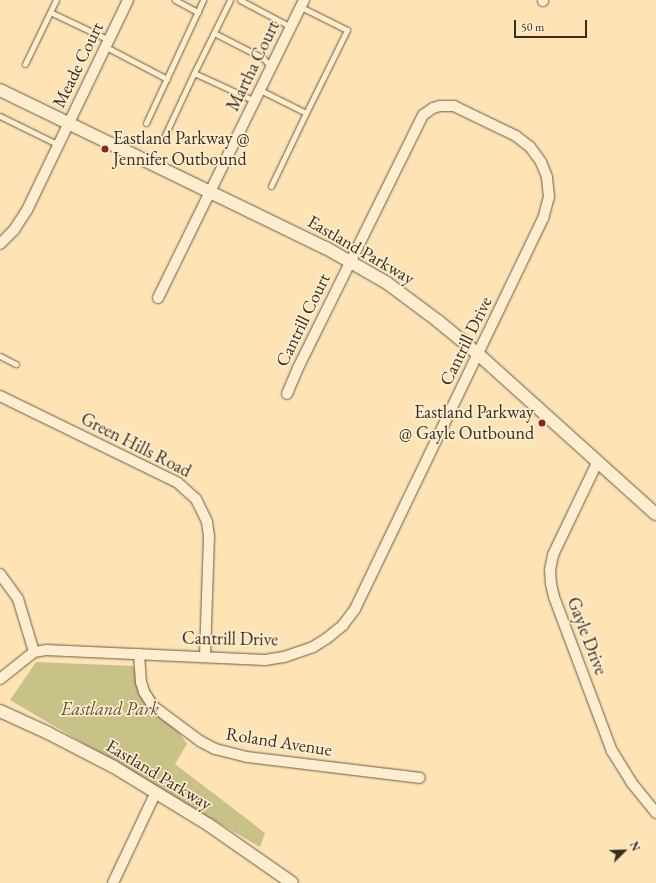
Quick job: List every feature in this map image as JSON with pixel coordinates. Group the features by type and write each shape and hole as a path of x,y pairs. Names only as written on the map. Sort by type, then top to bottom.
{"street":[{"name":"Meade Court","path":"0,244 14,230 24,216 128,0"},
{"name":"Martha Court","path":"158,298 302,3"},
{"name":"Eastland Parkway","path":"0,90 351,261 406,296 478,354 656,514"},
{"name":"Cantrill Drive","path":"34,652 57,650 265,660 284,658 313,647 326,639 343,624 355,609 548,208 549,192 547,177 536,153 525,142 454,106 440,106 426,112 419,121 351,261"},
{"name":"Cantrill Court","path":"287,394 351,261"},
{"name":"Green Hills Road","path":"0,396 178,482 196,499 207,522 209,536 205,657"},
{"name":"Gayle Drive","path":"598,463 553,555 550,570 551,584 554,597 612,751 626,776 656,812"},
{"path":"0,574 18,599 34,652 0,679"},
{"name":"Roland Avenue","path":"139,654 141,682 144,692 153,706 200,741 215,749 246,757 420,778"},
{"name":"Eastland Parkway","path":"0,711 48,732 114,767 208,825 290,882"},
{"path":"113,883 156,792"}],"lane":[{"path":"25,64 56,0"},
{"path":"175,0 198,12"},
{"path":"146,123 203,0"},
{"path":"164,136 230,0"},
{"path":"240,0 291,27"},
{"path":"271,186 347,30 302,3"},
{"path":"50,12 108,43 166,79"},
{"path":"214,33 263,58 271,67"},
{"path":"194,73 255,101"},
{"path":"260,90 306,113"},
{"path":"0,116 58,145"},
{"path":"0,356 16,364"}],"green space":[{"name":"Eastland Park","path":"36,662 133,666 187,744 175,764 265,833 260,847 10,700"}],"place":[{"name":"Eastland Parkway @ Jennifer Outbound","path":"105,149"},
{"name":"Eastland Parkway @ Gayle Outbound","path":"542,423"}]}
